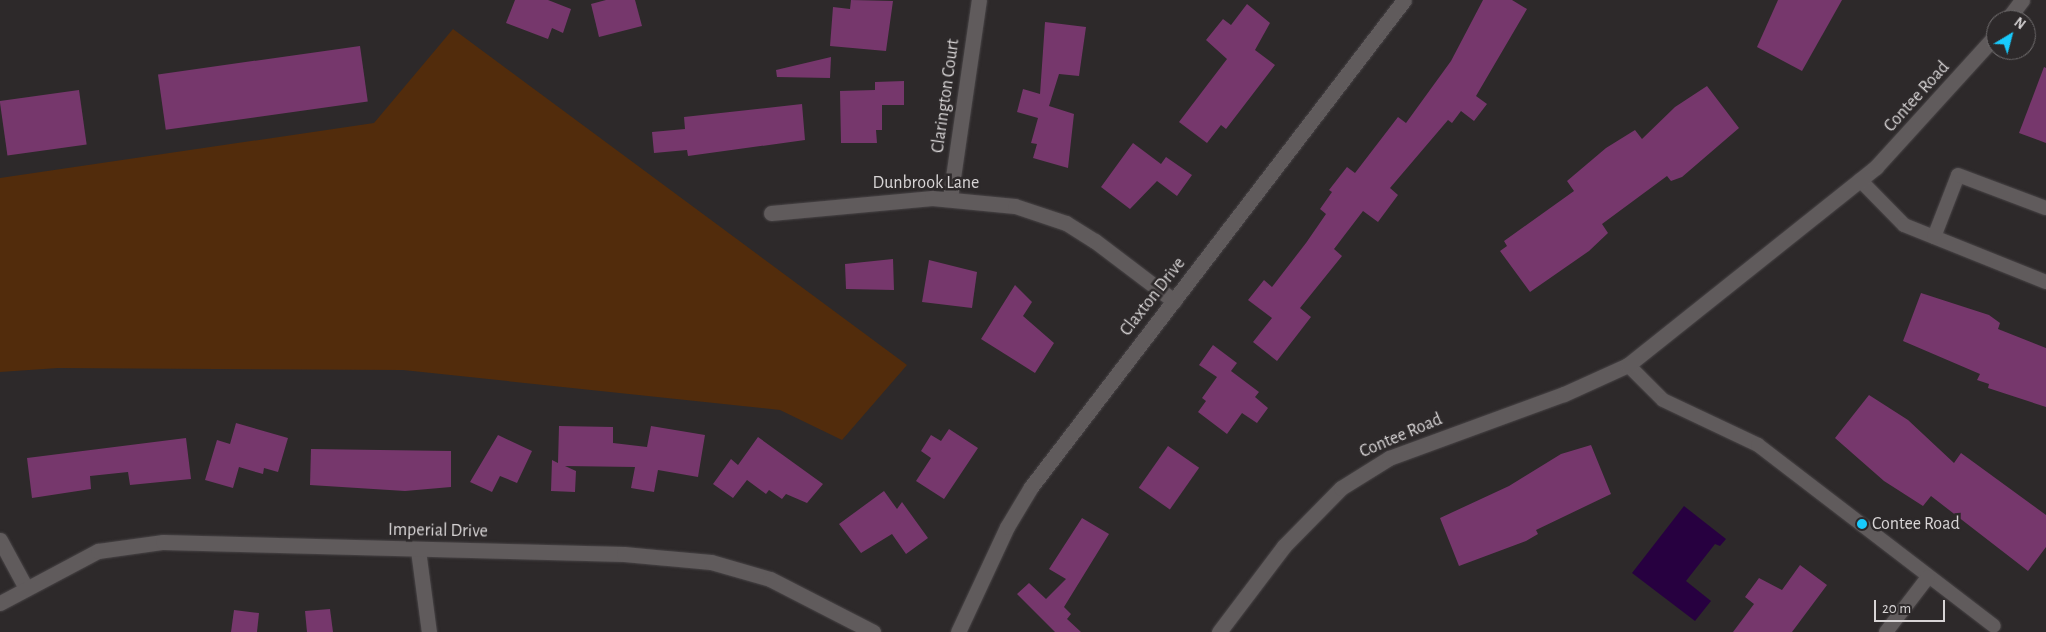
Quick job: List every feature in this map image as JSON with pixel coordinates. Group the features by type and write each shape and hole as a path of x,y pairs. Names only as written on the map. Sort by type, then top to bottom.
{"street":[{"name":"Clarington Court","path":"950,198 979,0"},
{"name":"Claxton Drive","path":"958,632 1007,527 1031,487 1404,0"},
{"name":"Contee Road","path":"1219,632 1303,525 1363,472 1389,458 1564,394 1628,365 1860,180 1907,138 1986,47"},
{"name":"Dunbrook Lane","path":"771,213 836,204 950,198 1015,206 1066,224 1174,301"},
{"path":"0,540 26,588"},
{"name":"Imperial Drive","path":"0,602 72,561 124,546 197,542 418,550 624,554 711,562 800,591 873,632"},
{"path":"418,550 429,632"}],"lane":[{"path":"1934,237 1958,175 2046,208"},
{"path":"1860,180 1904,225 2046,282"},
{"path":"1628,365 1663,400 1758,445 1994,626"},
{"path":"1886,632 1928,577"}],"shaded area":[{"path":"453,29 907,365 842,440 780,410 403,370 58,368 0,372 0,178 374,123"},
{"path":"1684,506 1726,539 1720,546 1715,544 1686,581 1711,601 1695,621 1632,573"}],"building":[{"path":"515,0 548,0 571,9 563,33 552,28 548,39 506,23"},
{"path":"606,0 635,0 642,26 599,37 591,4"},
{"path":"851,0 893,1 886,51 830,46 833,7 850,9"},
{"path":"1483,0 1512,0 1527,9 1476,96 1487,104 1474,121 1461,111 1452,123 1448,120 1390,188 1398,195 1378,222 1363,211 1334,249 1342,256 1300,308 1311,317 1277,361 1253,342 1272,318 1248,300 1264,280 1272,287 1306,243 1326,214 1320,209 1332,192 1329,190 1347,167 1355,173 1398,117 1406,123 1451,61"},
{"path":"1778,0 1842,0 1802,71 1757,47"},
{"path":"1247,4 1270,23 1255,50 1275,65 1226,129 1221,125 1207,143 1179,122 1227,59 1206,40 1223,19 1231,25"},
{"path":"1045,22 1086,27 1079,76 1059,74 1049,106 1074,114 1068,168 1033,158 1037,144 1031,143 1038,118 1017,112 1023,89 1040,94"},
{"path":"360,46 368,101 166,130 158,74"},
{"path":"831,57 830,78 777,77 776,70"},
{"path":"2044,67 2046,68 2046,143 2019,133"},
{"path":"904,81 904,105 882,105 882,130 876,130 877,143 841,143 840,91 875,90 875,82"},
{"path":"1707,86 1739,128 1682,177 1671,181 1667,176 1602,224 1608,233 1589,251 1530,292 1500,251 1507,246 1504,241 1574,191 1567,181 1606,148 1635,130 1642,139 1675,107"},
{"path":"79,90 87,144 7,156 0,101"},
{"path":"802,104 805,140 688,156 687,150 654,153 652,132 685,129 684,117"},
{"path":"1133,143 1161,164 1166,157 1192,175 1177,196 1157,181 1130,209 1101,187"},
{"path":"893,259 894,290 846,289 845,264"},
{"path":"929,260 977,272 972,308 922,302"},
{"path":"1015,285 1032,302 1023,316 1054,343 1035,373 981,339"},
{"path":"1921,293 1989,315 2000,323 1998,329 2046,348 2046,407 1988,388 1989,384 1977,380 1980,374 1903,341"},
{"path":"1213,345 1237,363 1231,371 1259,392 1255,397 1268,408 1257,423 1242,413 1227,434 1198,412 1206,401 1202,398 1217,377 1199,365"},
{"path":"1869,395 1908,420 1954,463 1961,453 2046,515 2046,547 2028,571 1931,496 1923,506 1884,481 1835,438"},
{"path":"236,423 288,438 278,472 264,468 263,474 239,467 233,488 205,480 217,440 230,444"},
{"path":"559,426 613,427 613,443 647,447 651,426 705,435 698,477 658,470 654,492 631,488 635,467 565,466 576,471 575,492 551,491 552,460 558,463"},
{"path":"949,429 978,448 944,499 916,481 931,458 921,451 931,435 941,441"},
{"path":"498,435 532,451 517,483 500,476 492,492 470,482"},
{"path":"758,437 823,484 807,503 786,494 782,499 769,490 766,494 747,480 733,498 713,484 731,459 738,465"},
{"path":"186,438 191,479 130,485 128,472 90,476 91,489 32,498 27,458"},
{"path":"1591,445 1611,494 1536,530 1538,534 1526,541 1459,566 1440,518 1509,486 1561,454"},
{"path":"1168,446 1199,468 1170,510 1139,488"},
{"path":"311,449 451,451 451,487 405,491 310,485"},
{"path":"884,491 897,509 902,502 928,538 906,554 892,534 861,553 839,524"},
{"path":"1082,518 1109,534 1064,607 1071,614 1067,619 1081,632 1055,632 1017,594 1029,583 1046,599 1066,579 1049,569"},
{"path":"1800,565 1827,585 1792,632 1733,632 1754,604 1745,597 1759,578 1782,590"},
{"path":"330,609 333,632 307,632 305,611"},
{"path":"234,610 259,613 257,632 231,632"}],"place":[{"name":"Contee Road","path":"1862,524"}]}
